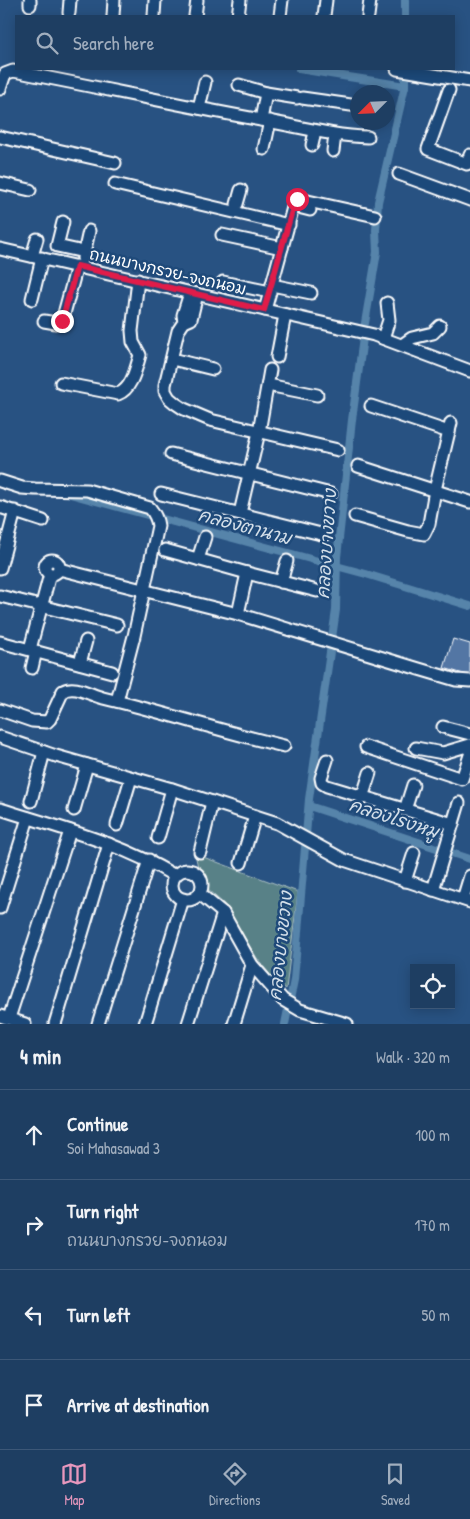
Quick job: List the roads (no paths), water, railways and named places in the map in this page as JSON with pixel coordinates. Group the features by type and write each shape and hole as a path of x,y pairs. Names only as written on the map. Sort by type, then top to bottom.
{"street":[{"path":"69,14 70,0"},
{"path":"113,15 114,0"},
{"path":"154,15 155,0"},
{"path":"195,15 197,0"},
{"path":"238,15 240,0"},
{"path":"280,15 282,0"},
{"path":"324,15 326,0"},
{"path":"368,15 370,0"},
{"path":"405,70 470,81"},
{"path":"0,89 5,74 13,71 266,120 316,132 368,137"},
{"path":"199,108 205,82"},
{"path":"239,85 266,93 350,105"},
{"path":"449,90 428,149 467,164 470,155"},
{"path":"264,149 266,93"},
{"path":"312,145 316,132"},
{"path":"333,151 335,135"},
{"path":"0,137 115,163"},
{"path":"399,174 470,200"},
{"path":"0,183 30,190"},
{"path":"115,184 289,225"},
{"path":"237,204 240,190"},
{"path":"264,310 295,200 299,199 375,216"},
{"path":"224,209 226,203 237,204 244,208 244,214"},
{"path":"294,206 310,210"},
{"path":"54,260 63,222"},
{"path":"44,321 56,323 62,321 89,231"},
{"path":"222,235 282,248"},
{"path":"32,299 37,239"},
{"path":"57,246 84,252"},
{"name":"ถนนบางกรวย-จงถนอม","path":"0,248 380,337 470,371"},
{"path":"61,383 118,394 126,388 134,376 140,355 133,342 132,331 138,280"},
{"path":"223,282 311,293"},
{"path":"194,294 183,315 184,322 176,336 165,385 165,391 169,398 184,409 210,420 338,450"},
{"path":"380,337 389,320 387,303"},
{"path":"277,357 285,315"},
{"path":"402,345 412,338 433,333 440,326"},
{"path":"172,359 213,369"},
{"path":"240,513 259,432 270,370"},
{"path":"268,385 317,395"},
{"path":"355,516 414,533 424,534 429,524 434,490 450,428 372,406"},
{"path":"171,454 331,494"},
{"path":"358,466 470,502"},
{"path":"0,482 35,490 86,490 150,508 157,518 158,526 142,590 134,636 117,701"},
{"path":"161,494 325,535"},
{"path":"0,507 43,521"},
{"path":"0,568 2,552 15,511"},
{"path":"198,559 205,537"},
{"path":"165,550 317,591"},
{"path":"281,582 287,561"},
{"path":"32,668 33,650 41,605 55,572 142,590 238,614 456,680 470,681"},
{"path":"238,614 247,573"},
{"path":"0,596 117,625"},
{"path":"80,663 86,641"},
{"path":"0,642 112,672"},
{"path":"456,680 460,685 470,689"},
{"path":"0,710 44,722 50,719 63,691 73,688 94,696 232,734 284,746"},
{"path":"443,727 470,734"},
{"path":"1,741 172,789 277,822 344,860 466,901 470,876"},
{"path":"416,748 443,752 470,744"},
{"path":"366,747 462,778 470,755"},
{"path":"31,801 44,752"},
{"path":"327,760 321,778 322,783 327,786 453,824"},
{"path":"74,810 87,765"},
{"path":"362,798 370,773"},
{"path":"117,825 130,778"},
{"path":"405,810 413,785"},
{"path":"158,838 172,789"},
{"path":"200,852 212,802"},
{"path":"433,890 459,803"},
{"path":"0,809 109,844 150,860 175,876"},
{"path":"241,863 255,816"},
{"path":"0,908 28,818"},
{"path":"25,1024 5,1017 70,831"},
{"path":"55,1024 109,844"},
{"path":"405,881 414,853"},
{"path":"98,1024 150,860"},
{"path":"186,870 197,875 202,887 200,894 190,899 183,899 173,891 172,886 175,876 186,870"},
{"path":"200,894 223,913 252,965 271,988 300,1010 347,1024"},
{"path":"145,1024 183,899"},
{"path":"188,1024 223,913"},
{"path":"234,1024 252,965"}],"waterway":[{"name":"คลองบางขวาง","path":"405,0 405,15"},
{"path":"305,70 405,86"},
{"name":"คลองบางขวาง","path":"285,1024 294,980 309,799 336,610 337,557 352,420 377,252 378,202 405,86 405,70"},
{"name":"คลองตานาม","path":"70,494 366,574 470,606"},
{"name":"คลองโรงหมู","path":"309,806 470,859"}]}
